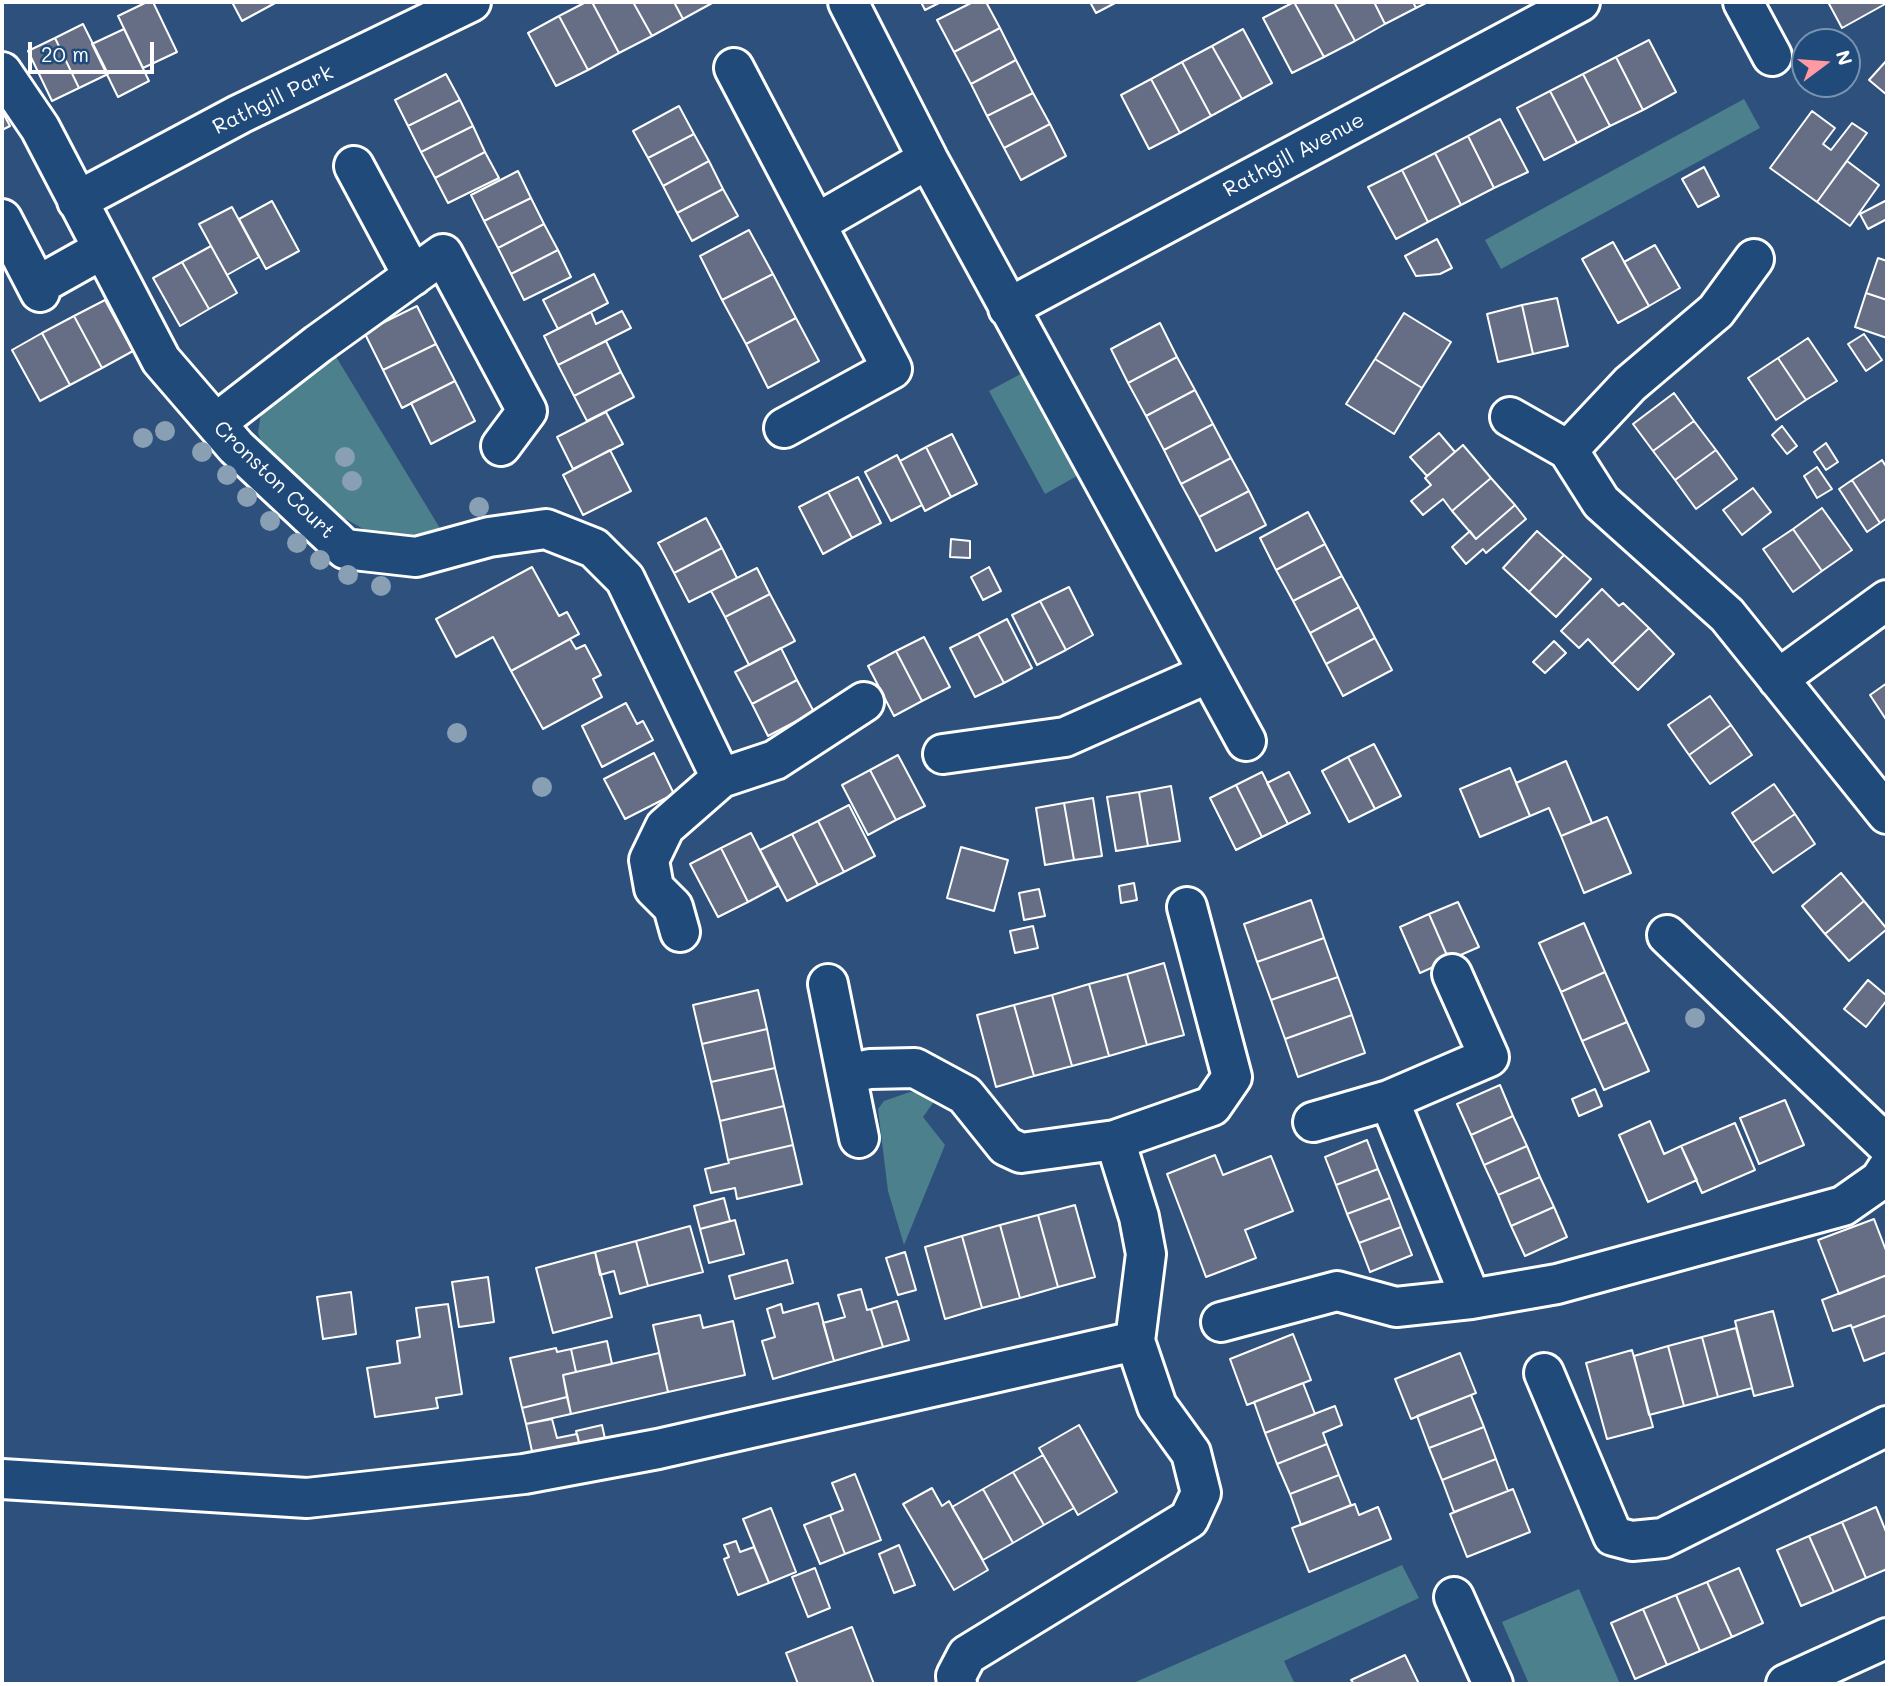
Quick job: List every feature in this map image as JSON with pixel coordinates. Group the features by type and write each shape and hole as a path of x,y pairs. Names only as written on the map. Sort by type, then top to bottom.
{"street":[{"name":"Rathgill Park","path":"77,201 418,14 471,2"},
{"path":"848,2 1008,308 1245,741"},
{"name":"Rathgill Avenue","path":"1008,308 1580,2"},
{"path":"1743,2 1772,56"},
{"path":"734,68 892,369 784,428"},
{"name":"Cronston Court","path":"2,72 40,128 161,360 236,447 345,550 416,557 489,537 546,529 594,548 625,579 721,778"},
{"path":"817,223 928,159"},
{"path":"354,166 413,276"},
{"path":"2,219 38,289 103,249"},
{"path":"216,423 443,254 527,411 501,446"},
{"path":"1569,450 1630,384 1716,311 1754,259"},
{"path":"1510,417 1569,450 1601,502 1727,615 1887,814"},
{"path":"1778,679 1887,600"},
{"path":"943,754 1065,737 1209,673"},
{"path":"680,932 673,907 654,888 649,860 664,827 721,778 775,760 864,702"},
{"path":"847,1074 870,1069 915,1068 965,1095 1006,1146 1020,1153 1115,1140 1212,1106 1233,1077 1187,907"},
{"path":"1667,935 1887,1145"},
{"path":"1313,1122 1389,1100 1489,1058 1452,974"},
{"path":"828,984 859,1138"},
{"path":"1389,1100 1471,1299"},
{"path":"957,1684 956,1676 967,1655 1189,1519 1201,1493 1191,1453 1157,1406 1135,1341 1146,1254 1139,1217 1115,1140"},
{"path":"1221,1322 1337,1291 1396,1307 1471,1299 1557,1284 1843,1206 1880,1180 1887,1169"},
{"path":"2,1479 307,1498 524,1474 658,1449 1135,1341"},
{"path":"1544,1373 1614,1536 1632,1541 1663,1538 1887,1426"},
{"path":"1454,1597 1493,1684"},
{"path":"1786,1684 1887,1638"}],"green space":[{"path":"1744,99 1760,128 1501,269 1485,240"},
{"path":"332,350 444,535 408,539 365,530 311,499 265,452 258,433 261,413 279,391"},
{"path":"1028,370 1084,472 1045,494 989,391"},
{"path":"910,1092 938,1096 923,1117 945,1145 904,1245 888,1191 878,1109 884,1101"},
{"path":"1402,1565 1419,1598 1284,1661 1295,1684 1131,1684"},
{"path":"1579,1589 1620,1684 1529,1684 1502,1622"}],"building":[{"path":"147,2 153,2 177,52 143,68 118,16"},
{"path":"232,2 277,2 242,21"},
{"path":"586,2 592,2 619,53 588,70 559,16"},
{"path":"592,2 633,2 652,36 619,53"},
{"path":"633,2 674,2 683,19 652,36"},
{"path":"674,2 714,2 683,19"},
{"path":"921,2 941,2 925,10"},
{"path":"973,2 986,2 1000,28 954,52 937,20"},
{"path":"1090,2 1117,2 1096,13"},
{"path":"1294,2 1334,2 1355,41 1324,57"},
{"path":"1294,2 1324,57 1292,73 1263,18"},
{"path":"1334,2 1374,2 1385,24 1355,41"},
{"path":"1374,2 1413,2 1416,8 1385,24"},
{"path":"1413,2 1428,2 1416,8"},
{"path":"1828,2 1887,2 1887,3 1842,28"},
{"path":"559,16 588,70 556,86 528,33"},
{"path":"83,24 108,74 79,88 55,38"},
{"path":"1000,28 1016,60 971,84 954,52"},
{"path":"124,29 149,81 118,97 92,44"},
{"path":"1243,29 1272,83 1242,99 1212,46"},
{"path":"55,38 79,88 52,101 28,51"},
{"path":"1649,40 1676,92 1643,110 1616,57"},
{"path":"1212,46 1242,99 1211,116 1182,62"},
{"path":"1616,57 1643,110 1610,126 1583,74"},
{"path":"1016,60 1033,93 987,116 971,84"},
{"path":"1887,60 1887,95 1869,80"},
{"path":"1182,62 1211,116 1180,133 1151,79"},
{"path":"446,74 460,100 408,126 395,100"},
{"path":"1583,74 1610,126 1577,143 1550,91"},
{"path":"1151,79 1180,133 1149,149 1121,95"},
{"path":"1550,91 1577,143 1544,160 1517,108"},
{"path":"1033,93 1050,124 1004,148 987,116"},
{"path":"460,100 473,126 421,152 408,126"},
{"path":"679,106 694,134 648,158 633,131"},
{"path":"2,111 10,126 2,130"},
{"path":"1812,111 1835,128 1823,144 1831,150 1852,123 1867,133 1817,202 1770,168"},
{"path":"1500,119 1528,172 1494,188 1468,136"},
{"path":"1050,124 1066,156 1021,180 1004,148"},
{"path":"473,126 485,152 435,178 421,152"},
{"path":"694,134 709,161 663,186 648,158"},
{"path":"1468,136 1494,188 1461,205 1435,153"},
{"path":"485,152 499,178 448,203 435,178"},
{"path":"1435,153 1461,205 1428,222 1402,170"},
{"path":"709,161 723,189 677,213 663,186"},
{"path":"1847,161 1879,185 1850,226 1817,202"},
{"path":"1704,167 1719,196 1698,207 1682,179"},
{"path":"1402,170 1428,222 1396,239 1368,187"},
{"path":"518,171 531,198 484,221 471,195"},
{"path":"723,189 738,216 692,241 677,213"},
{"path":"531,198 544,224 498,248 484,221"},
{"path":"1887,200 1887,219 1868,229 1860,214"},
{"path":"272,201 299,251 266,269 239,219"},
{"path":"232,207 259,257 227,275 199,224"},
{"path":"544,224 558,250 511,274 498,248"},
{"path":"749,230 773,274 722,300 700,256"},
{"path":"1437,239 1452,268 1440,274 1416,276 1405,256"},
{"path":"1613,242 1649,306 1618,323 1582,259"},
{"path":"1655,245 1680,288 1649,306 1624,262"},
{"path":"211,246 237,293 209,309 182,262"},
{"path":"558,250 571,277 524,300 511,274"},
{"path":"1878,258 1887,261 1887,300 1866,293"},
{"path":"182,262 209,309 180,326 153,278"},
{"path":"594,274 608,303 558,329 543,300"},
{"path":"773,274 796,318 746,344 722,300"},
{"path":"1866,293 1887,300 1887,338 1855,327"},
{"path":"1557,298 1568,346 1533,354 1522,305"},
{"path":"105,300 133,351 102,368 74,316"},
{"path":"1522,305 1533,354 1498,362 1487,314"},
{"path":"417,306 436,344 383,370 364,332"},
{"path":"622,311 631,328 558,365 544,336 591,312 596,324"},
{"path":"1404,313 1451,342 1422,388 1375,359"},
{"path":"74,316 102,368 70,385 42,333"},
{"path":"796,318 819,361 768,388 746,344"},
{"path":"1160,323 1177,357 1128,383 1111,349"},
{"path":"42,333 70,385 40,401 12,350"},
{"path":"1864,334 1882,360 1866,371 1848,344"},
{"path":"1808,338 1837,381 1806,400 1778,358"},
{"path":"606,341 621,372 574,396 558,365"},
{"path":"436,344 455,381 402,408 383,370"},
{"path":"1177,357 1195,390 1146,416 1128,383"},
{"path":"1778,358 1806,400 1776,420 1748,378"},
{"path":"1375,359 1422,388 1394,434 1346,404"},
{"path":"621,372 634,397 587,421 574,396"},
{"path":"455,381 475,421 431,444 411,403"},
{"path":"1195,390 1213,424 1164,450 1146,416"},
{"path":"1674,393 1694,421 1653,451 1633,424"},
{"path":"606,412 623,444 573,469 557,437"},
{"path":"1694,421 1716,450 1675,480 1653,451"},
{"path":"1213,424 1231,458 1181,484 1164,450"},
{"path":"1782,426 1797,446 1787,454 1772,435"},
{"path":"1439,433 1455,452 1427,476 1410,457"},
{"path":"952,434 977,484 951,497 926,447"},
{"path":"1826,443 1838,462 1826,470 1814,452"},
{"path":"1463,445 1491,478 1452,511 1443,499 1423,515 1411,501 1431,485 1425,478"},
{"path":"926,447 951,497 925,511 900,461"},
{"path":"610,450 631,491 583,515 563,475"},
{"path":"1716,450 1737,479 1696,509 1675,480"},
{"path":"897,455 922,505 891,521 865,472"},
{"path":"1231,458 1249,491 1199,517 1181,484"},
{"path":"1882,460 1887,468 1887,518 1880,523 1852,480"},
{"path":"1817,467 1832,489 1817,498 1804,476"},
{"path":"858,477 881,523 852,538 828,492"},
{"path":"1491,478 1515,505 1476,539 1452,511"},
{"path":"1852,480 1880,523 1867,532 1839,489"},
{"path":"1753,488 1771,512 1742,535 1723,510"},
{"path":"1249,491 1266,525 1216,551 1199,517"},
{"path":"828,492 852,538 823,554 799,507"},
{"path":"1515,505 1526,519 1486,553 1483,549 1466,564 1452,547 1470,531 1476,539"},
{"path":"1822,508 1852,550 1822,571 1793,529"},
{"path":"1308,512 1325,544 1276,570 1260,538"},
{"path":"706,518 722,548 674,573 658,543"},
{"path":"1793,529 1822,571 1793,592 1763,549"},
{"path":"1537,531 1564,555 1529,592 1503,568"},
{"path":"951,539 970,541 970,558 950,557"},
{"path":"1325,544 1342,576 1293,601 1276,570"},
{"path":"722,548 737,578 689,602 674,573"},
{"path":"1564,555 1591,579 1556,617 1529,592"},
{"path":"532,567 559,616 567,612 579,634 511,671 493,637 456,657 436,619"},
{"path":"989,567 1001,591 983,600 971,577"},
{"path":"757,568 770,594 725,617 711,591"},
{"path":"1342,576 1359,607 1310,633 1293,601"},
{"path":"1069,587 1093,635 1066,650 1040,601"},
{"path":"1602,589 1619,606 1623,603 1649,628 1612,664 1588,639 1579,648 1561,631"},
{"path":"770,594 795,641 749,665 725,617"},
{"path":"1040,601 1066,650 1037,665 1012,615"},
{"path":"1359,607 1375,638 1326,664 1310,633"},
{"path":"1007,619 1032,668 1004,683 978,634"},
{"path":"1649,628 1674,654 1638,690 1612,664"},
{"path":"978,634 1004,683 975,697 950,648"},
{"path":"924,637 950,687 922,701 896,651"},
{"path":"1375,638 1392,670 1343,696 1326,664"},
{"path":"570,639 576,649 585,645 601,675 593,679 602,697 543,729 511,671"},
{"path":"1554,641 1566,653 1545,673 1533,662"},
{"path":"781,648 797,680 752,704 735,672"},
{"path":"896,651 922,701 894,716 868,666"},
{"path":"797,680 814,712 768,736 752,704"},
{"path":"1887,683 1887,721 1870,695"},
{"path":"1710,696 1731,725 1689,755 1668,725"},
{"path":"626,703 637,724 643,721 653,740 602,767 582,726"},
{"path":"1731,725 1752,755 1710,784 1689,755"},
{"path":"1374,744 1401,796 1375,809 1348,757"},
{"path":"654,753 674,794 625,819 604,779"},
{"path":"898,755 925,806 896,820 870,770"},
{"path":"1348,757 1375,809 1349,822 1322,771"},
{"path":"1566,761 1592,823 1561,836 1549,808 1530,816 1516,783"},
{"path":"1510,768 1530,816 1480,837 1460,789"},
{"path":"870,770 896,820 868,835 842,785"},
{"path":"1262,772 1288,824 1262,837 1236,785"},
{"path":"1289,772 1310,813 1288,824 1267,783"},
{"path":"1774,784 1795,814 1752,843 1732,813"},
{"path":"1236,785 1262,837 1236,850 1210,798"},
{"path":"1171,786 1180,841 1148,846 1139,792"},
{"path":"1139,792 1148,846 1116,851 1107,797"},
{"path":"1093,798 1102,856 1074,860 1064,803"},
{"path":"1064,803 1074,860 1045,865 1036,808"},
{"path":"849,805 875,856 844,872 818,821"},
{"path":"1795,814 1815,844 1773,873 1752,843"},
{"path":"1607,817 1631,873 1584,893 1561,836"},
{"path":"818,821 844,872 818,885 792,834"},
{"path":"751,833 778,886 748,902 721,848"},
{"path":"792,834 818,885 787,901 760,850"},
{"path":"961,847 1008,860 994,911 947,898"},
{"path":"721,848 748,902 718,917 690,864"},
{"path":"1841,873 1864,901 1825,934 1802,906"},
{"path":"1134,883 1137,900 1121,903 1119,886"},
{"path":"1039,889 1045,916 1024,920 1019,893"},
{"path":"1311,900 1324,938 1257,962 1244,924"},
{"path":"1864,901 1887,929 1849,961 1825,934"},
{"path":"1458,902 1479,947 1449,960 1429,914"},
{"path":"1429,914 1449,960 1420,973 1400,927"},
{"path":"1584,923 1605,972 1561,992 1539,943"},
{"path":"1033,926 1038,948 1015,953 1010,931"},
{"path":"1324,938 1338,977 1271,1000 1257,962"},
{"path":"1164,963 1184,1035 1147,1045 1127,974"},
{"path":"1605,972 1627,1022 1582,1041 1561,992"},
{"path":"1127,974 1147,1045 1109,1056 1089,984"},
{"path":"1338,977 1352,1015 1285,1039 1271,1000"},
{"path":"1868,980 1887,996 1887,1000 1866,1027 1844,1009"},
{"path":"1089,984 1109,1056 1072,1066 1052,995"},
{"path":"758,990 767,1029 702,1044 693,1005"},
{"path":"1052,995 1072,1066 1034,1076 1014,1005"},
{"path":"1014,1005 1034,1076 996,1087 977,1015"},
{"path":"1352,1015 1365,1053 1298,1077 1285,1039"},
{"path":"1627,1022 1649,1071 1604,1090 1582,1041"},
{"path":"767,1029 775,1068 711,1082 702,1044"},
{"path":"775,1068 784,1106 720,1121 711,1082"},
{"path":"1500,1085 1513,1116 1471,1135 1457,1104"},
{"path":"1595,1089 1602,1106 1579,1116 1572,1099"},
{"path":"1785,1100 1804,1145 1759,1164 1740,1118"},
{"path":"784,1106 793,1145 728,1160 720,1121"},
{"path":"1513,1116 1527,1146 1484,1165 1471,1135"},
{"path":"1650,1121 1664,1154 1681,1146 1697,1180 1648,1202 1619,1135"},
{"path":"1735,1123 1755,1170 1702,1193 1681,1146"},
{"path":"1367,1140 1378,1169 1336,1185 1325,1157"},
{"path":"793,1145 802,1184 737,1199 735,1188 711,1193 705,1169 729,1163 728,1160"},
{"path":"1527,1146 1540,1177 1498,1195 1484,1165"},
{"path":"1215,1155 1223,1175 1271,1156 1293,1211 1245,1230 1256,1258 1206,1277 1167,1174"},
{"path":"1378,1169 1390,1198 1347,1214 1336,1185"},
{"path":"1540,1177 1554,1207 1511,1226 1498,1195"},
{"path":"724,1198 730,1221 700,1229 694,1206"},
{"path":"1390,1198 1401,1227 1359,1243 1347,1214"},
{"path":"1075,1205 1095,1277 1058,1287 1038,1215"},
{"path":"1554,1207 1567,1237 1525,1256 1511,1226"},
{"path":"1038,1215 1058,1287 1020,1298 1000,1225"},
{"path":"1874,1219 1887,1253 1887,1275 1839,1294 1818,1240"},
{"path":"735,1220 744,1254 709,1263 700,1229"},
{"path":"1000,1225 1020,1298 982,1308 962,1236"},
{"path":"690,1226 703,1272 648,1286 636,1241"},
{"path":"1401,1227 1412,1255 1370,1272 1359,1243"},
{"path":"962,1236 982,1308 945,1319 925,1247"},
{"path":"636,1241 648,1286 620,1294 614,1271 600,1275 595,1252"},
{"path":"595,1252 612,1317 553,1333 536,1268"},
{"path":"905,1252 916,1290 898,1295 886,1258"},
{"path":"787,1260 793,1283 735,1299 729,1276"},
{"path":"1887,1275 1887,1315 1852,1328 1851,1325 1833,1331 1822,1300"},
{"path":"488,1277 494,1322 459,1327 452,1282"},
{"path":"861,1289 867,1310 871,1309 883,1347 834,1361 823,1323 845,1317 838,1295"},
{"path":"351,1292 356,1334 323,1339 317,1297"},
{"path":"897,1301 909,1340 883,1347 871,1309"},
{"path":"818,1303 834,1361 773,1379 762,1341 775,1337 767,1309 781,1304 783,1313"},
{"path":"448,1304 462,1394 436,1398 438,1408 375,1417 367,1368 400,1363 397,1341 420,1337 416,1308"},
{"path":"1773,1311 1793,1386 1754,1396 1735,1321"},
{"path":"700,1315 703,1328 733,1321 745,1375 668,1392 653,1325"},
{"path":"1887,1315 1887,1352 1864,1361 1852,1328"},
{"path":"1736,1328 1752,1388 1718,1397 1702,1337"},
{"path":"1293,1334 1311,1380 1247,1405 1230,1359"},
{"path":"1702,1337 1718,1397 1684,1406 1668,1346"},
{"path":"607,1341 612,1364 576,1372 571,1349"},
{"path":"1668,1346 1684,1406 1649,1415 1634,1356"},
{"path":"556,1348 557,1352 571,1349 576,1372 563,1375 567,1397 522,1408 510,1358"},
{"path":"1632,1350 1653,1427 1607,1439 1586,1363"},
{"path":"659,1353 668,1392 571,1414 563,1375"},
{"path":"1460,1353 1476,1393 1411,1419 1395,1379"},
{"path":"1303,1383 1315,1414 1265,1433 1254,1402"},
{"path":"1471,1395 1484,1427 1429,1448 1417,1416"},
{"path":"567,1397 571,1414 526,1424 522,1408"},
{"path":"1335,1406 1342,1425 1323,1433 1327,1444 1277,1464 1265,1433"},
{"path":"552,1419 557,1438 577,1434 582,1454 535,1465 526,1424"},
{"path":"602,1425 607,1448 582,1454 576,1431"},
{"path":"1079,1425 1117,1492 1078,1515 1039,1448"},
{"path":"1484,1427 1496,1459 1442,1480 1429,1448"},
{"path":"1327,1444 1339,1475 1290,1494 1277,1464"},
{"path":"1043,1455 1074,1508 1044,1525 1013,1472"},
{"path":"1496,1459 1508,1491 1454,1512 1442,1480"},
{"path":"1013,1472 1044,1525 1013,1543 983,1489"},
{"path":"855,1474 881,1540 845,1554 830,1515 843,1510 832,1483"},
{"path":"1339,1475 1351,1505 1301,1525 1290,1494"},
{"path":"932,1488 942,1506 949,1501 988,1570 954,1590 903,1504"},
{"path":"983,1489 1013,1543 983,1560 952,1507"},
{"path":"1513,1489 1530,1532 1467,1557 1450,1514"},
{"path":"1355,1504 1359,1515 1378,1507 1391,1539 1309,1572 1292,1528"},
{"path":"1876,1507 1887,1534 1887,1569 1866,1578 1842,1522"},
{"path":"771,1508 796,1572 769,1583 743,1519"},
{"path":"830,1515 845,1554 820,1564 804,1525"},
{"path":"1842,1522 1866,1578 1834,1592 1809,1536"},
{"path":"1809,1536 1834,1592 1801,1606 1777,1550"},
{"path":"736,1541 740,1552 754,1547 769,1583 738,1595 724,1559 729,1557 724,1545"},
{"path":"899,1545 915,1585 894,1593 879,1554"},
{"path":"815,1568 830,1608 808,1617 792,1577"},
{"path":"1739,1568 1763,1623 1732,1637 1707,1582"},
{"path":"1707,1582 1732,1637 1700,1651 1676,1595"},
{"path":"1676,1595 1700,1651 1667,1665 1643,1609"},
{"path":"1643,1609 1667,1665 1635,1679 1611,1623"},
{"path":"852,1627 874,1684 798,1684 786,1653"},
{"path":"1405,1655 1419,1684 1354,1684 1351,1680"}]}
